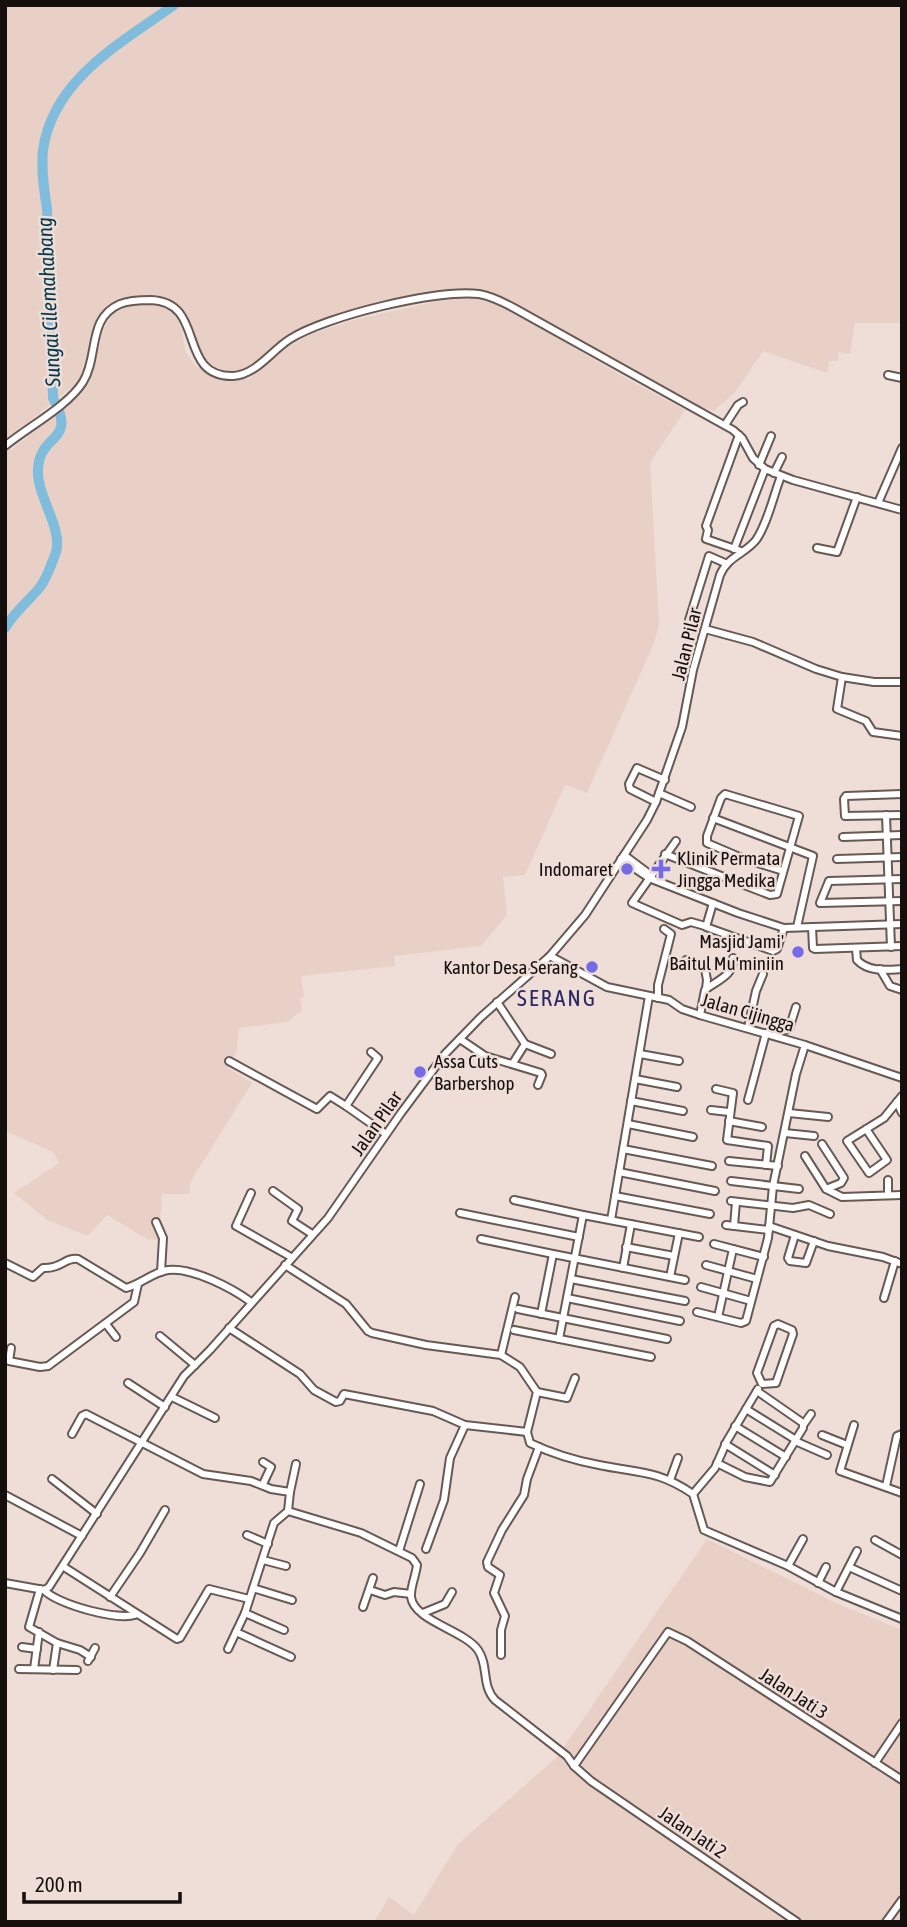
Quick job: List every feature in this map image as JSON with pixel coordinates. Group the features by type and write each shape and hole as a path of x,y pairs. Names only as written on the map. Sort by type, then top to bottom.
{"street":[{"path":"5,446 52,411 85,379 102,317 114,307 129,302 167,302 178,309 201,360 217,372 233,376 250,371 286,341 313,327 385,305 468,294 502,302 725,425 739,435 762,467 778,475 902,510"},
{"path":"888,375 902,378"},
{"path":"725,425 743,402"},
{"path":"689,620 711,548 706,539 706,526 739,435"},
{"path":"738,550 771,436"},
{"path":"878,503 902,448"},
{"path":"709,556 725,563 738,550 751,545 759,537 782,457"},
{"path":"817,548 837,552 857,497"},
{"path":"709,541 738,550"},
{"name":"Jalan Pilar","path":"42,1589 49,1587 64,1567 184,1376 343,1199 386,1134 460,1038 550,956 585,915 656,802 682,727 693,670 725,563"},
{"path":"705,629 753,642 842,677 874,682 902,682"},
{"path":"842,677 837,709 866,721 873,732 902,736"},
{"path":"656,802 630,789 629,784 637,768 664,779"},
{"path":"659,793 691,807"},
{"path":"666,854 772,895 778,892 799,818 797,815 725,794 713,818 707,843 783,871"},
{"path":"902,794 844,798 845,816 902,814"},
{"path":"887,815 891,947"},
{"path":"713,818 814,858 797,927"},
{"path":"843,837 902,835"},
{"path":"676,841 633,905 682,925 691,922 774,951 784,928"},
{"path":"622,857 651,876 713,903 784,928 902,924"},
{"path":"837,859 902,857"},
{"path":"902,879 828,881 820,903 902,901"},
{"path":"705,926 713,903"},
{"path":"812,927 813,949 902,947"},
{"path":"658,998 671,934 663,929"},
{"path":"856,949 859,964 880,970 902,969"},
{"name":"Jalan Cijingga","path":"550,956 604,986 669,1000 682,1009 805,1045 902,1078"},
{"path":"706,989 730,973 733,958"},
{"path":"686,960 705,970 708,980 700,1015"},
{"path":"880,970 890,986 902,990"},
{"path":"748,1028 755,991 763,974"},
{"path":"611,1220 649,996"},
{"path":"497,1002 525,1044 551,1054"},
{"path":"776,1036 778,1032 789,1029 796,1007"},
{"path":"748,1100 766,1033"},
{"path":"460,1038 485,1056 542,1073 538,1085"},
{"path":"513,1063 525,1044"},
{"path":"697,1312 745,1322 764,1257 773,1186 796,1073 805,1045"},
{"path":"346,1106 378,1058 371,1052"},
{"path":"640,1054 679,1061"},
{"path":"229,1061 317,1109 330,1096 386,1134"},
{"path":"635,1079 677,1087"},
{"path":"716,1089 733,1093 727,1140 768,1146 766,1165"},
{"path":"900,1099 902,1114"},
{"path":"866,1129 887,1160 869,1173 847,1141 866,1129 884,1118 900,1099"},
{"path":"631,1101 683,1111"},
{"path":"711,1110 729,1112"},
{"path":"789,1113 828,1117"},
{"path":"729,1121 762,1126"},
{"path":"628,1124 693,1137"},
{"path":"785,1133 814,1136"},
{"path":"822,1144 844,1178 842,1183 826,1189"},
{"path":"623,1149 712,1166"},
{"path":"805,1156 826,1189 847,1198 902,1195"},
{"path":"729,1161 778,1166"},
{"path":"619,1172 715,1191"},
{"path":"888,1180 888,1194"},
{"path":"730,1181 799,1189"},
{"path":"273,1191 298,1209 292,1221 312,1234"},
{"path":"251,1193 236,1226 291,1257"},
{"path":"615,1196 710,1214"},
{"path":"514,1200 699,1237"},
{"path":"830,1214 810,1205 793,1208 734,1201 730,1225 769,1228 898,1262 884,1298"},
{"path":"460,1213 579,1237"},
{"path":"559,1339 583,1215"},
{"path":"156,1222 163,1238 161,1272"},
{"path":"623,1268 631,1224"},
{"path":"670,1277 679,1233"},
{"path":"795,1235 788,1258 790,1261 806,1263 814,1241"},
{"path":"481,1239 685,1280"},
{"path":"714,1244 764,1257"},
{"path":"626,1247 674,1256"},
{"path":"718,1317 733,1249"},
{"path":"541,1314 553,1254"},
{"path":"5,1263 33,1278 43,1268 55,1269 73,1258 129,1288 161,1272 174,1270 209,1279 251,1302"},
{"path":"285,1265 346,1304 368,1331 373,1333 426,1345 501,1355 520,1367 537,1392 566,1398 575,1378"},
{"path":"706,1265 757,1279"},
{"path":"571,1279 685,1301"},
{"path":"11,1348 9,1361 44,1367 134,1302 138,1284"},
{"path":"701,1287 751,1301"},
{"path":"501,1355 515,1297"},
{"path":"567,1298 680,1321"},
{"path":"518,1309 667,1339"},
{"path":"106,1324 116,1337"},
{"path":"778,1324 792,1330 793,1334 776,1383 762,1384 757,1373 774,1326 778,1324"},
{"path":"229,1328 300,1374 314,1390 336,1402 340,1401 344,1394 433,1411 465,1425 527,1432"},
{"path":"514,1330 651,1357"},
{"path":"160,1336 194,1365"},
{"path":"128,1382 165,1407"},
{"path":"693,1494 717,1464 735,1426 762,1384"},
{"path":"757,1391 804,1424"},
{"path":"537,1392 527,1432 528,1441 539,1447 599,1465 636,1469 670,1480 693,1494 704,1530 788,1566 836,1592 902,1619"},
{"path":"172,1397 215,1418"},
{"path":"746,1409 795,1440 827,1455"},
{"path":"72,1434 82,1416 86,1414 203,1474 290,1492"},
{"path":"717,1464 745,1477 771,1481 811,1414"},
{"path":"426,1549 444,1500 450,1458 465,1425"},
{"path":"854,1425 840,1471 902,1493"},
{"path":"735,1426 786,1457"},
{"path":"886,1486 897,1436 902,1434"},
{"path":"822,1435 847,1445"},
{"path":"725,1444 775,1475"},
{"path":"501,1655 501,1630 505,1616 494,1593 500,1575 488,1567 486,1562 524,1495 539,1447"},
{"path":"670,1480 678,1458"},
{"path":"263,1462 271,1467 263,1485"},
{"path":"228,1648 245,1613 274,1523 288,1511 296,1464"},
{"path":"52,1479 97,1514"},
{"path":"398,1551 420,1484"},
{"path":"5,1495 82,1536"},
{"path":"110,1597 165,1510"},
{"path":"288,1511 361,1533 412,1558 417,1565 411,1594 421,1613 446,1604 452,1592"},
{"path":"247,1535 268,1545"},
{"path":"788,1566 803,1539"},
{"path":"875,1540 902,1555"},
{"path":"836,1592 857,1551"},
{"path":"263,1560 286,1566"},
{"path":"64,1567 178,1639 208,1589 249,1599"},
{"path":"818,1583 827,1567"},
{"path":"849,1567 902,1591"},
{"path":"363,1607 373,1578"},
{"path":"5,1583 42,1589 49,1596 85,1609 124,1617 136,1614"},
{"path":"253,1588 292,1600"},
{"path":"42,1589 29,1627 56,1646 80,1650 90,1659 95,1648"},
{"path":"370,1590 385,1595 394,1592 411,1594"},
{"path":"245,1613 284,1630"},
{"name":"Jalan Jati 2","path":"421,1613 470,1641 482,1658 490,1695 567,1756 591,1781 797,1922"},
{"path":"34,1669 39,1632"},
{"path":"236,1632 291,1657"},
{"name":"Jalan Jati 3","path":"574,1766 666,1632 670,1632 902,1780"},
{"path":"53,1670 56,1646"},
{"path":"22,1647 37,1649"},
{"path":"19,1669 76,1670"},
{"path":"875,1763 902,1723"},
{"path":"886,1922 902,1900"}],"shaded area":[{"path":"5,5 902,5 902,323 855,323 850,354 839,352 838,361 829,361 827,373 763,351 736,391 714,411 684,402 499,297 467,291 364,309 288,336 244,370 225,375 210,367 197,353 187,318 179,305 169,299 150,297 122,301 102,312 94,326 79,381 5,442"},
{"path":"451,298 481,299 504,307 685,410 650,463 659,624 654,643 587,793 565,785 525,875 503,877 507,915 481,946 394,956 395,966 301,976 304,997 300,998 302,1011 287,1022 239,1028 237,1050 228,1068 252,1083 191,1181 189,1194 162,1194 159,1240 147,1239 107,1215 88,1236 47,1220 14,1193 59,1163 53,1152 5,1131 5,449 12,449 81,394 90,381 104,328 112,314 129,305 167,308 179,317 186,353 197,367 213,377 233,380 251,378 282,350 311,334 357,319"},
{"path":"707,1539 836,1603 902,1630 902,1922 374,1922 389,1897 414,1915 458,1844 556,1758"}],"waterway":[{"name":"Sungai Cilemahabang","path":"5,628 43,583 57,543 53,522 38,479 40,457 60,430 61,423 60,412 53,398 47,209 43,172 43,150 49,125 60,103 92,65 174,5"}],"place":[{"name":"Indomaret","path":"627,869"},
{"name":"Klinik Permata Jingga Medika","path":"661,869"},
{"name":"Masjid Jami' Baitul Mu'miniin","path":"798,952"},
{"name":"Kantor Desa Serang","path":"592,967"},
{"name":"Assa Cuts Barbershop","path":"420,1072"}],"district":[{"name":"SERANG","path":"557,998"}]}
